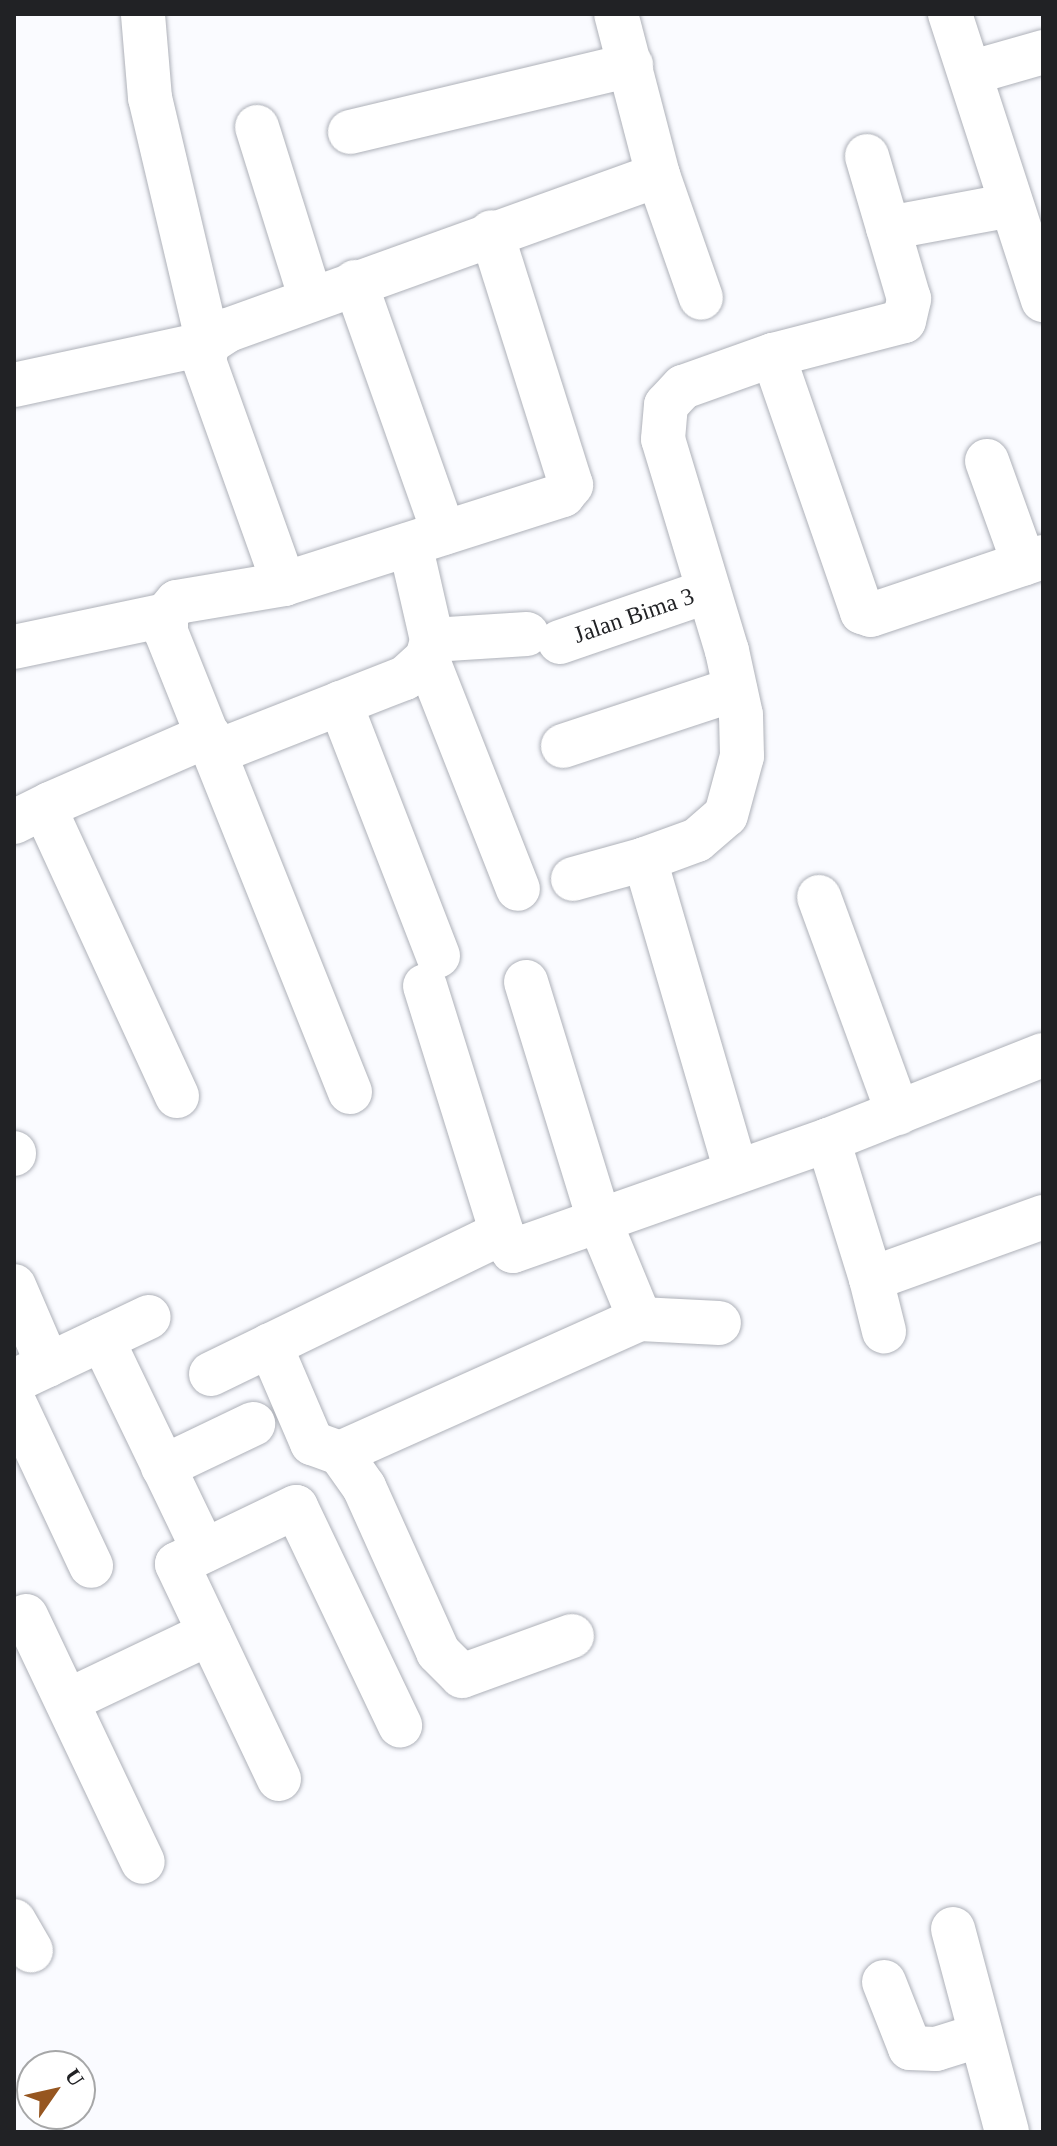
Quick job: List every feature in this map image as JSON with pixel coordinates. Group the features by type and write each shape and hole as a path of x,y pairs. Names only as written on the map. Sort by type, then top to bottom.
{"street":[{"path":"143,14 150,98 208,343 204,360 284,584"},
{"path":"616,14 658,175 701,298"},
{"path":"950,14 1043,300"},
{"path":"970,73 1043,52"},
{"path":"350,132 631,65"},
{"path":"257,127 311,299"},
{"path":"573,879 645,859 697,840 726,815 742,756 735,689 663,439 666,405 683,387 773,355 904,321 909,299 867,156"},
{"path":"14,385 208,343 228,330 355,282 658,175"},
{"path":"888,228 1011,205"},
{"path":"14,647 166,615 177,602 284,584 563,495 571,485 491,232"},
{"path":"355,282 427,538 429,649 518,889"},
{"path":"773,355 862,612 871,615 1034,560 987,461"},
{"name":"Jalan Bima 3","path":"429,649 543,638 708,591"},
{"path":"166,615 166,632 350,1092"},
{"path":"32,813 212,743 340,703 405,678 429,649"},
{"path":"563,746 735,689"},
{"path":"340,703 432,971 502,1233 513,1251 828,1140 1043,1055"},
{"path":"32,813 51,822 177,1096"},
{"path":"645,859 736,1171"},
{"path":"819,897 898,1113"},
{"path":"526,982 599,1220 640,1319"},
{"path":"828,1140 884,1331"},
{"path":"871,1279 1043,1217"},
{"path":"211,1374 502,1233"},
{"path":"14,1286 31,1373 149,1317"},
{"path":"340,1453 640,1319 719,1323"},
{"path":"102,1339 204,1551"},
{"path":"270,1345 312,1443 340,1453 364,1487 438,1652 462,1676 572,1636"},
{"path":"14,1402 91,1566"},
{"path":"163,1467 253,1424"},
{"path":"279,1779 177,1564 296,1507 400,1725"},
{"path":"26,1616 143,1862"},
{"path":"67,1701 210,1633"},
{"path":"953,1929 1007,2132"},
{"path":"884,1982 910,2048 936,2049 981,2035"}]}
